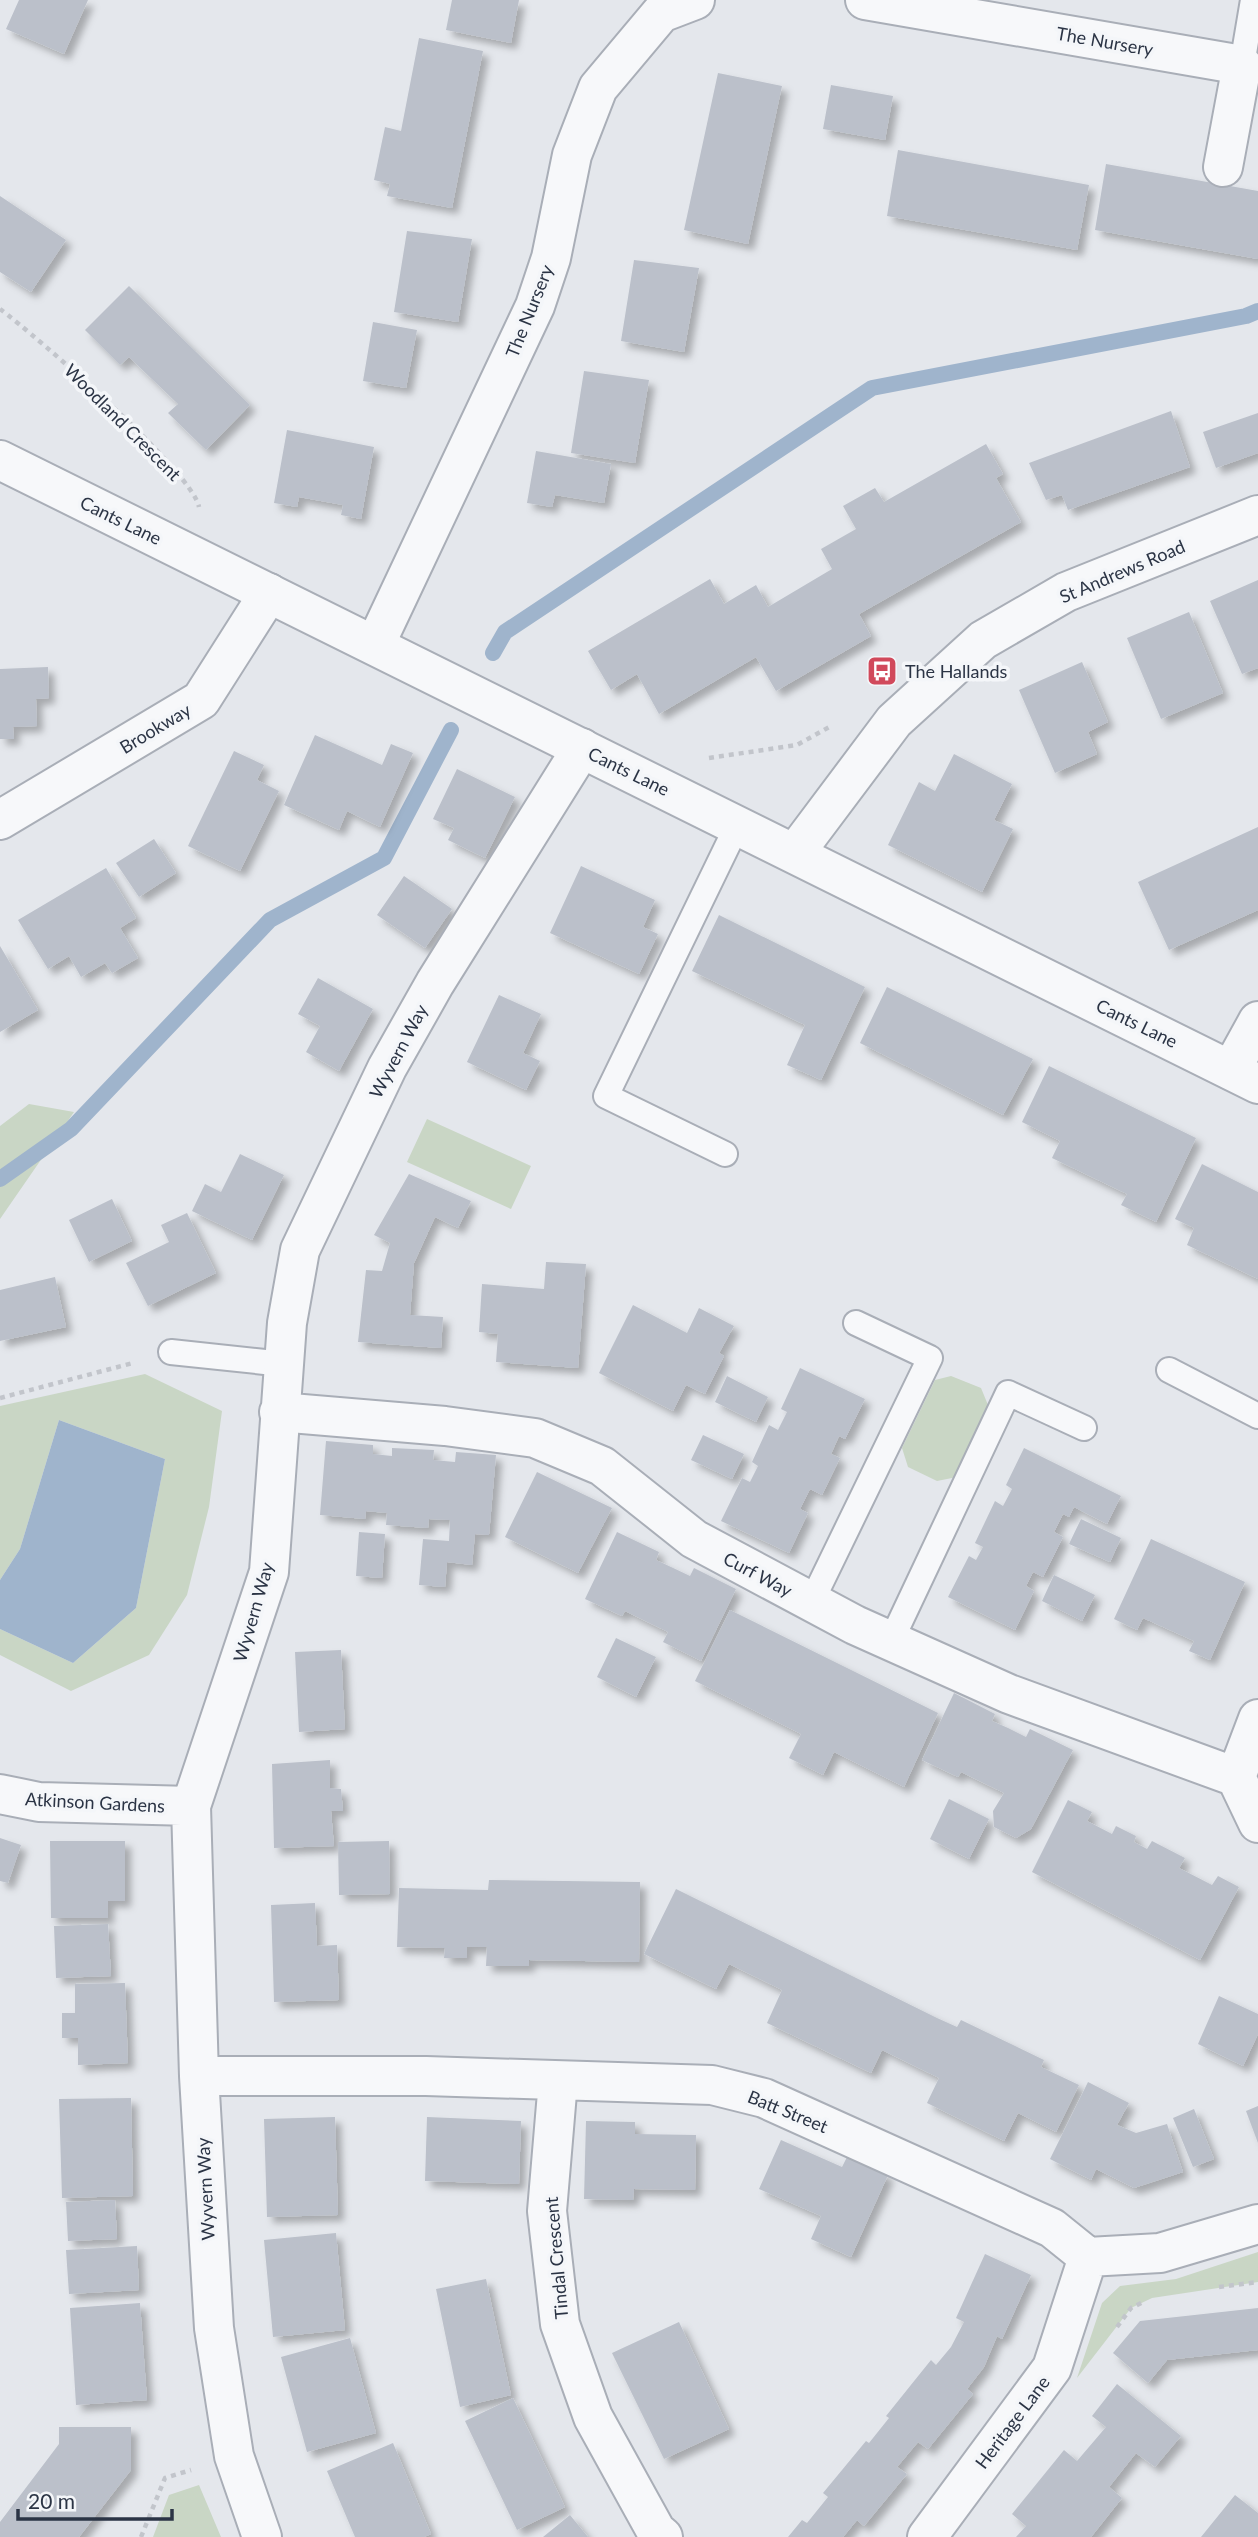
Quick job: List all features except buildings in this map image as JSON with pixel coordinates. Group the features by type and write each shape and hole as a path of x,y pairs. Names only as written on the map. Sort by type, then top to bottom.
{"street":[{"name":"The Nursery","path":"865,0 1242,65"},
{"name":"The Nursery","path":"375,645 535,306 551,258 572,155 598,88 669,4"},
{"path":"1223,167 1242,65"},
{"name":"Cants Lane","path":"0,460 1245,1077"},
{"name":"St Andrews Road","path":"795,853 894,720 983,640 1066,592 1258,515"},
{"name":"Brookway","path":"0,820 201,700 269,593"},
{"name":"Wyvern Way","path":"262,2537 234,2456 214,2328 199,2076 191,1806 269,1572 287,1322 300,1250 387,1068 435,984 582,748"},
{"path":"1245,1077 1258,1021"},
{"name":"Curf Way","path":"279,1412 445,1426 534,1438 602,1466 694,1539 811,1602 891,1641 1009,1694 1236,1777"},
{"path":"1258,1719 1236,1777 1258,1824"},
{"name":"Atkinson Gardens","path":"0,1794 39,1802 191,1806"},
{"name":"Batt Street","path":"199,2076 426,2076 712,2085 764,2098 1052,2228 1088,2257"},
{"name":"Tindal Crescent","path":"558,2081 548,2211 561,2323 593,2417 656,2531 663,2537"},
{"path":"1088,2257 1160,2253 1258,2224"},
{"name":"Heritage Lane","path":"927,2537 1052,2368 1088,2257"}],"lane":[{"path":"1242,65 1253,0"},
{"path":"725,1154 606,1096 738,824"},
{"path":"811,1602 930,1359 856,1322"},
{"path":"171,1353 284,1364"},
{"path":"1169,1370 1258,1416"},
{"path":"891,1641 1008,1393 1084,1428"}],"path":[{"name":"Woodland Crescent","path":"0,310 74,372 178,474 198,500 203,541 197,557"},
{"path":"0,1398 171,1353"},
{"path":"1207,2289 1258,2282"},
{"path":"1116,2328 1131,2308 1152,2298"},
{"path":"141,2537 165,2479 234,2456"}],"green space":[{"path":"29,1104 74,1112 0,1219 0,1126"},
{"path":"427,1119 531,1166 511,1209 407,1162"},
{"path":"145,1374 222,1411 209,1507 187,1595 149,1655 71,1691 0,1655 0,1629 73,1663 136,1608 165,1459 59,1420 20,1549 0,1580 0,1406"},
{"path":"951,1376 981,1388 988,1405 957,1477 937,1481 908,1467 902,1448 935,1380"},
{"path":"1258,2252 1258,2282 1152,2298 1131,2308 1077,2378 1102,2303 1120,2286 1176,2279"},
{"path":"199,2485 221,2537 153,2537 169,2495"}],"water":[{"path":"59,1420 165,1459 136,1608 73,1663 0,1629 0,1580 20,1549"}],"waterway":[{"path":"493,653 505,632 872,388 1246,316 1258,311"},
{"path":"0,1179 71,1129 270,920 384,858 451,730"}],"place":[{"name":"The Hallands","path":"882,671"}]}
